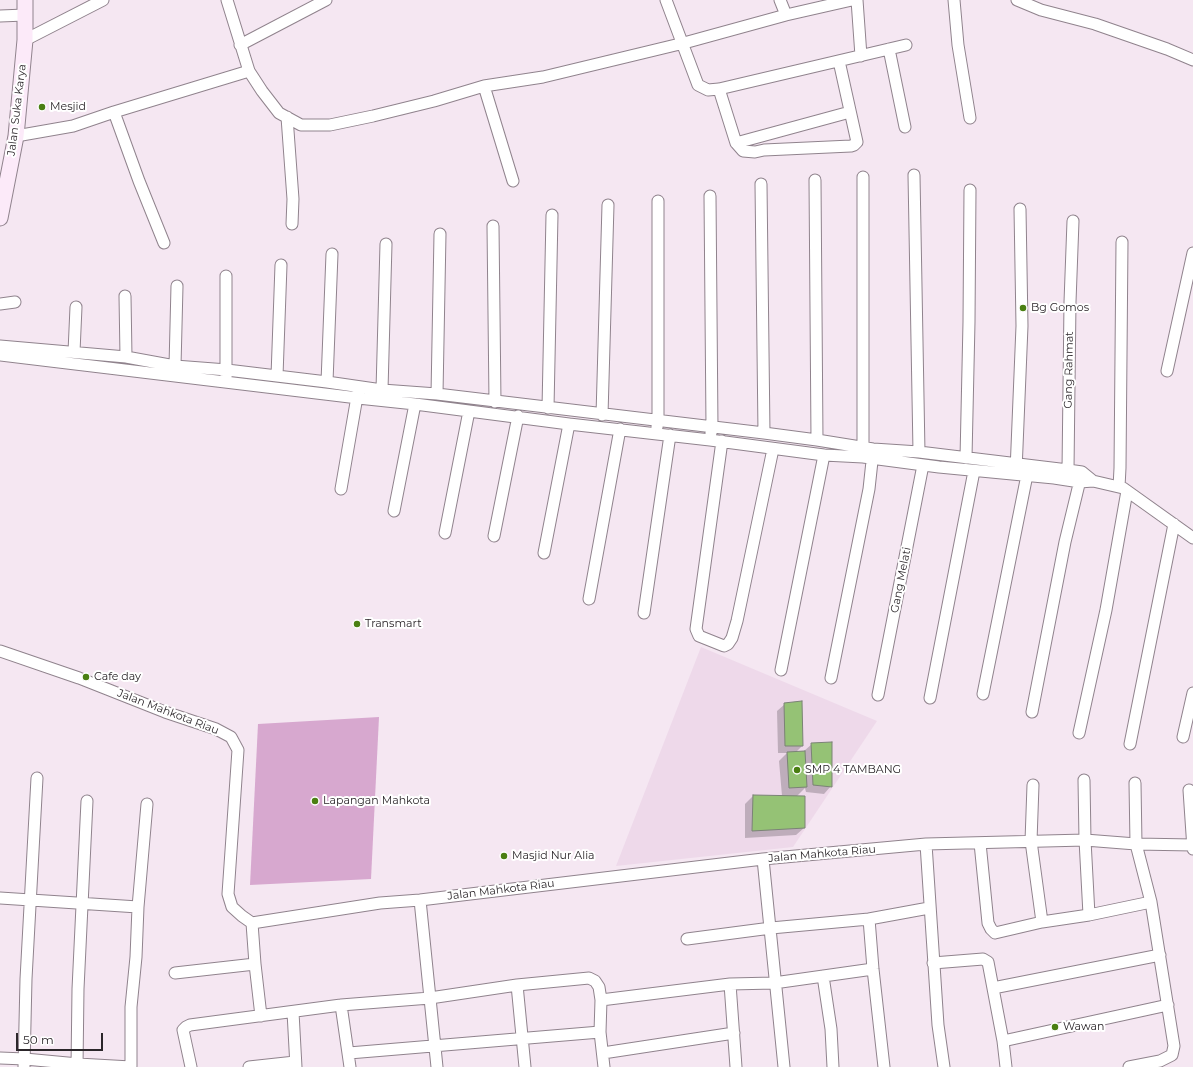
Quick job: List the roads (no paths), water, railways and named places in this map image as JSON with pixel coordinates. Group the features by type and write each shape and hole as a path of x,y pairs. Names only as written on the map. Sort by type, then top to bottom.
{"main road":[{"name":"Jalan Suka Karya","path":"0,218 16,136 25,40 25,7"}],"street":[{"path":"25,40 103,0"},
{"path":"227,0 249,71 279,113 301,125 330,125 373,116 434,101 484,86 543,77 684,43 838,2 852,0"},
{"path":"240,45 326,0"},
{"path":"666,0 684,43 698,85 708,90 719,89 906,45"},
{"path":"780,0 786,15"},
{"path":"857,0 861,56"},
{"path":"954,0 958,45 970,118"},
{"path":"1017,0 1041,10 1095,24 1167,49 1193,60"},
{"path":"0,16 25,7"},
{"path":"889,49 905,128"},
{"path":"719,89 736,143 744,151 851,146 857,142 839,61"},
{"path":"16,136 72,126 249,71"},
{"path":"484,86 513,181"},
{"path":"114,112 139,182 164,243"},
{"path":"736,143 850,112"},
{"path":"287,117 293,199 292,224"},
{"path":"914,176 919,452"},
{"path":"830,678 869,489 863,177"},
{"path":"814,180 817,440"},
{"path":"761,184 764,433"},
{"path":"966,458 970,190"},
{"path":"710,196 712,427 710,440"},
{"path":"656,434 658,421 658,201"},
{"path":"602,415 608,206"},
{"path":"983,694 1020,471 1022,326 1020,209"},
{"path":"548,408 552,215"},
{"name":"Gang Rahmat","path":"1068,470 1070,302 1073,221"},
{"path":"493,226 495,402"},
{"path":"437,394 440,234"},
{"path":"1079,733 1106,610 1123,489 1120,468 1122,242"},
{"path":"382,390 386,244"},
{"path":"1167,371 1193,253"},
{"path":"327,382 332,254"},
{"path":"277,376 281,265"},
{"path":"226,276 226,382"},
{"path":"175,366 177,286"},
{"path":"125,296 126,358"},
{"path":"0,304 15,302"},
{"path":"74,352 76,307"},
{"path":"0,346 74,352 175,366 227,370 327,382 358,392 382,390 410,400 437,394 602,415 764,433 817,440 923,465 974,471 1068,470 1081,477 1123,489 1193,538"},
{"path":"0,355 226,382 358,392 468,411 722,441 824,455 919,452 966,458 1020,471 1081,477"},
{"path":"341,489 358,392"},
{"path":"394,511 410,400"},
{"path":"445,533 468,411"},
{"path":"494,536 518,416"},
{"path":"544,553 570,424"},
{"path":"589,599 620,429"},
{"path":"644,613 670,435"},
{"path":"722,441 696,629 699,636 724,646 728,644 732,638 737,621 773,449"},
{"path":"781,670 824,455"},
{"name":"Gang Melati","path":"878,695 923,465"},
{"path":"930,698 974,471"},
{"path":"1032,712 1064,550 1081,477"},
{"path":"1130,744 1174,524"},
{"name":"Jalan Mahkota Riau","path":"0,651 79,678 165,712 216,729 231,737 238,750 228,894 232,907 252,922 380,902 420,900 763,859 926,844 1085,840 1193,846"},
{"path":"1183,737 1193,693"},
{"path":"25,1063 26,979 37,778"},
{"path":"1084,780 1085,840 1089,915"},
{"path":"1129,1067 1160,1061 1172,1055 1174,1046 1151,902 1136,844 1135,784"},
{"path":"1033,785 1031,841 1042,922"},
{"path":"1189,790 1193,846"},
{"path":"78,1066 78,990 86,801"},
{"path":"0,1058 25,1063 131,1067 131,1008 136,956 138,907 148,804"},
{"path":"980,843 988,923 991,929 995,932 1151,902"},
{"path":"926,844 933,964 938,1025 944,1067"},
{"path":"763,859 771,928 774,982 784,1067"},
{"path":"0,898 138,907"},
{"path":"420,900 438,1067"},
{"path":"687,939 771,928 869,919 929,908"},
{"path":"869,919 884,1067"},
{"path":"252,922 261,1016"},
{"path":"993,988 1160,955"},
{"path":"933,964 983,959 988,962 1003,1041 1006,1067"},
{"path":"175,973 255,964"},
{"path":"601,1000 730,984 774,982 873,969"},
{"path":"823,976 831,1029 833,1067"},
{"path":"192,1067 183,1030 186,1027 341,1005 430,998 517,985 589,978 595,981 599,987 601,1000 600,1032 604,1067"},
{"path":"730,984 736,1067"},
{"path":"517,985 525,1067"},
{"path":"341,1005 350,1067"},
{"path":"1003,1041 1168,1005"},
{"path":"249,1067 296,1064 293,1012"},
{"path":"349,1053 522,1040 600,1032"},
{"path":"603,1053 734,1033"}],"place":[{"name":"Mesjid","path":"42,107"},
{"name":"Bg Gomos","path":"1023,308"},
{"name":"Transmart","path":"357,624"},
{"name":"Cafe day","path":"86,677"},
{"name":"SMP 4 TAMBANG","path":"797,770"},
{"name":"Lapangan Mahkota","path":"315,801"},
{"name":"Masjid Nur Alia","path":"504,856"},
{"name":"Wawan","path":"1055,1027"}]}
